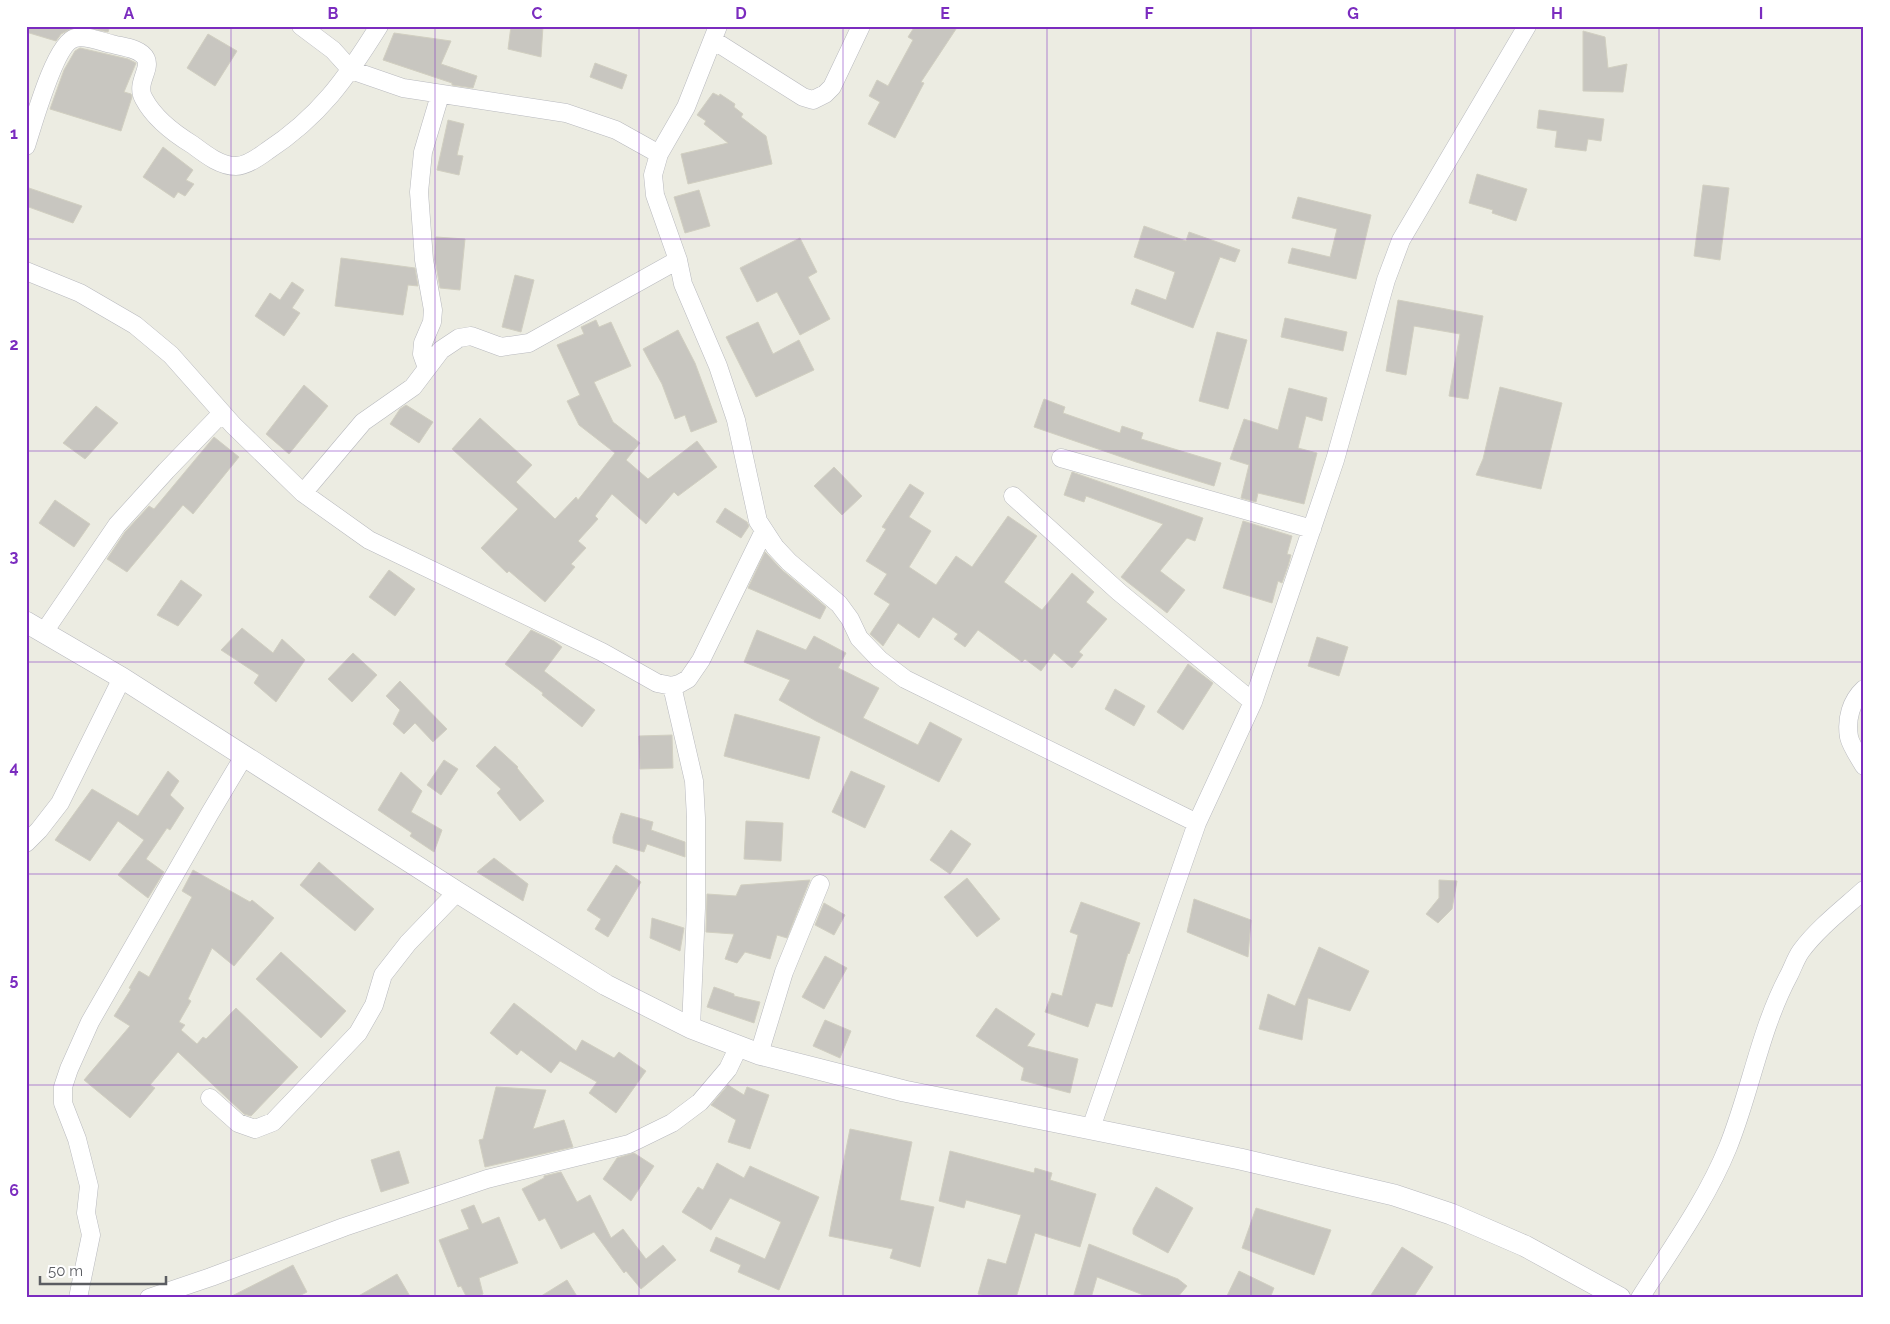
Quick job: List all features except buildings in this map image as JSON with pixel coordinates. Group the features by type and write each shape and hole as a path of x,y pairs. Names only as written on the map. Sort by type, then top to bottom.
{"street":[{"path":"300,26 333,50 351,70 403,88 566,113 616,130 659,154"},
{"path":"26,146 56,59 65,44 75,38 88,38 134,49 146,58 147,64 140,85 142,97 152,111 180,137 217,161 237,166 246,164 288,137 316,112 351,70 379,26"},
{"path":"861,26 832,87 825,94 813,100 803,97 716,33 686,106 659,154 653,175 655,195 678,260 683,284 718,366 736,420 758,521 775,547 789,562 839,604 850,619 859,638 880,660 905,679 1197,823"},
{"path":"1091,1128 1197,823 1253,702 1335,460 1386,280 1401,240 1527,26"},
{"path":"427,368 422,354 423,343 432,322 433,310 424,260 420,192 423,152 440,95"},
{"path":"304,494 362,422 412,387 440,350 459,338 471,336 501,347 529,343 678,260"},
{"path":"26,271 80,293 135,325 171,355 222,413 304,494 369,540 602,652 658,684 672,686 688,678 701,660 764,531"},
{"path":"222,413 166,471 118,525 35,627 122,678 606,985 692,1028 749,1050 904,1091 1240,1159 1394,1195 1452,1214 1525,1246 1620,1298"},
{"path":"1061,458 1312,529"},
{"path":"1013,496 1119,592 1253,702"},
{"path":"26,843 60,803 122,678"},
{"path":"672,686 694,781 696,908 692,1028"},
{"path":"1864,688 1856,696 1849,711 1849,737 1864,766"},
{"path":"78,1298 91,1235 86,1213 89,1186 77,1139 63,1103 63,1087 90,1022 244,756"},
{"path":"149,1298 344,1227 478,1182 628,1144 672,1123 700,1102 728,1069 749,1050 784,972 820,884"},
{"path":"1640,1298 1710,1186 1728,1146 1741,1110 1769,1017 1782,987 1801,952 1828,923 1864,890"},
{"path":"210,1098 238,1123 255,1130 273,1122 358,1033 374,1006 384,976 408,942 457,892"}]}
